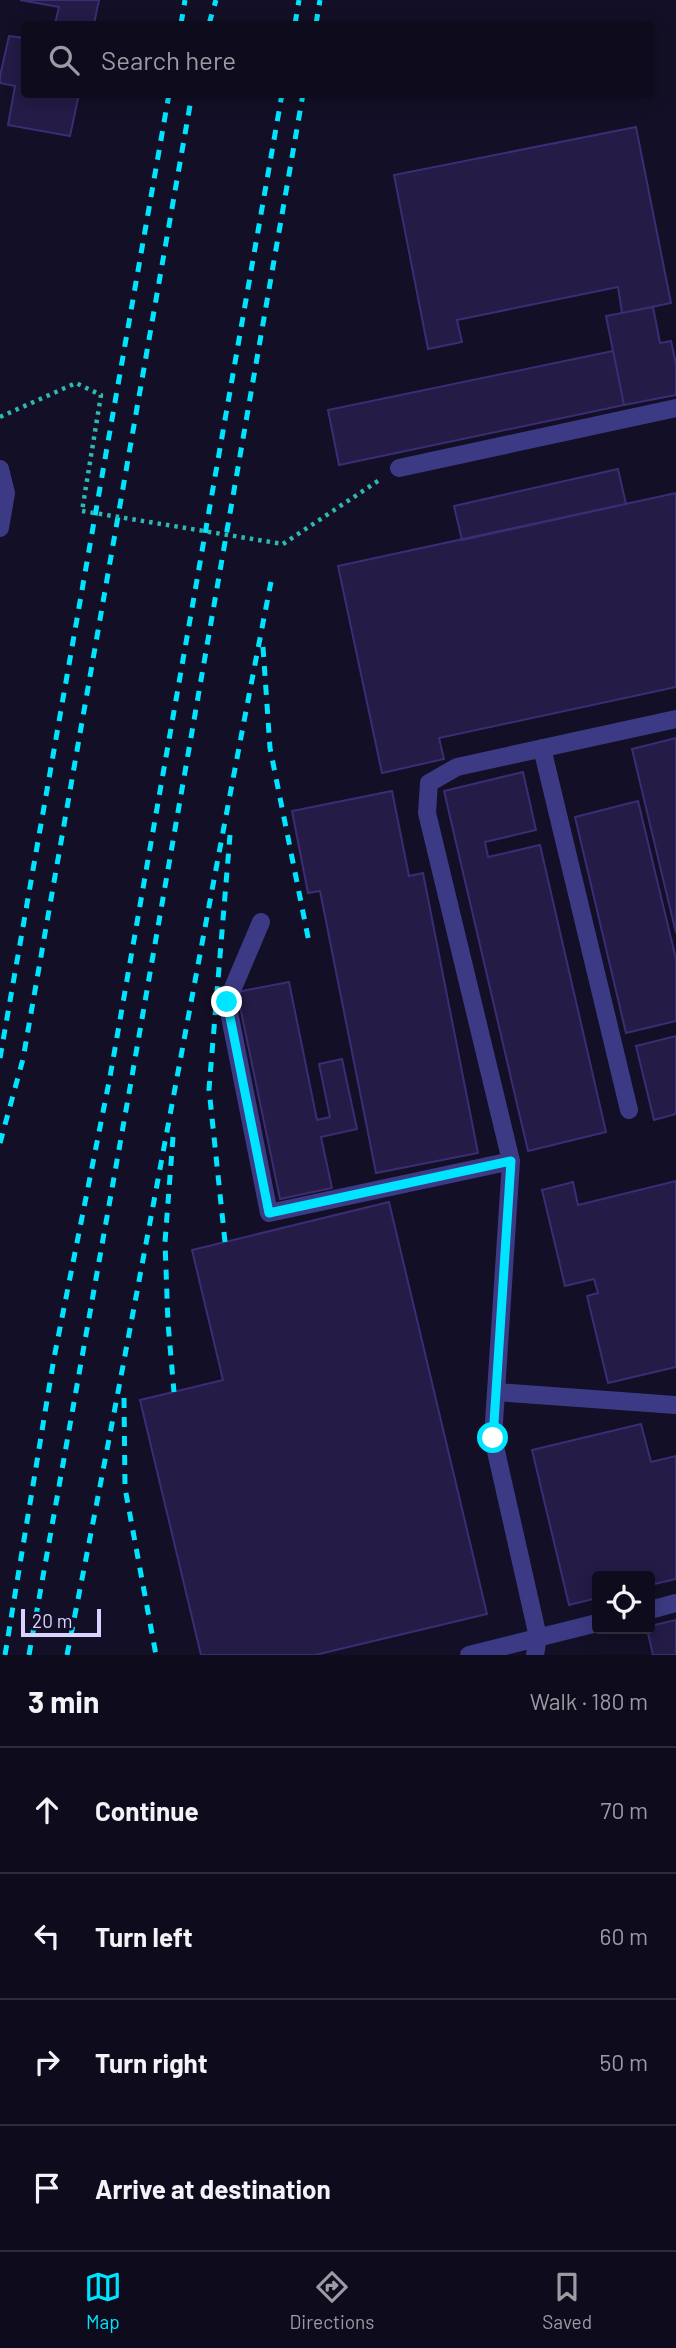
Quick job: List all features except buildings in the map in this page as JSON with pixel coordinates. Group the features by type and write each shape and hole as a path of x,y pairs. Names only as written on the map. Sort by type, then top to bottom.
{"street":[{"path":"399,467 676,408"},
{"path":"0,469 6,493 0,528"},
{"path":"536,1646 493,1438 511,1161 427,813 429,783 457,767 676,719"},
{"path":"542,748 629,1110"},
{"path":"261,922 227,1002 269,1213 511,1161"},
{"path":"496,1392 676,1405"},
{"path":"655,1609 676,1603"},
{"path":"469,1655 536,1646 592,1625"}],"path":[{"path":"0,417 76,383 101,395 82,511 283,544 399,467"}],"railway":[{"path":"182,21 185,0"},
{"path":"210,21 216,0"},
{"path":"296,21 299,0"},
{"path":"316,21 320,0"},
{"path":"0,1058 168,98"},
{"path":"0,1143 23,1059 191,98"},
{"path":"5,1655 54,1358 110,1077 281,98"},
{"path":"29,1655 302,98"},
{"path":"67,1655 271,582"},
{"path":"263,647 270,748 309,942"},
{"path":"225,1242 209,1089 230,835"},
{"path":"173,1137 165,1242 174,1392"},
{"path":"124,1398 125,1488 156,1655"}],"route":[{"path":"227,1002 269,1213 511,1161 493,1438"}]}
